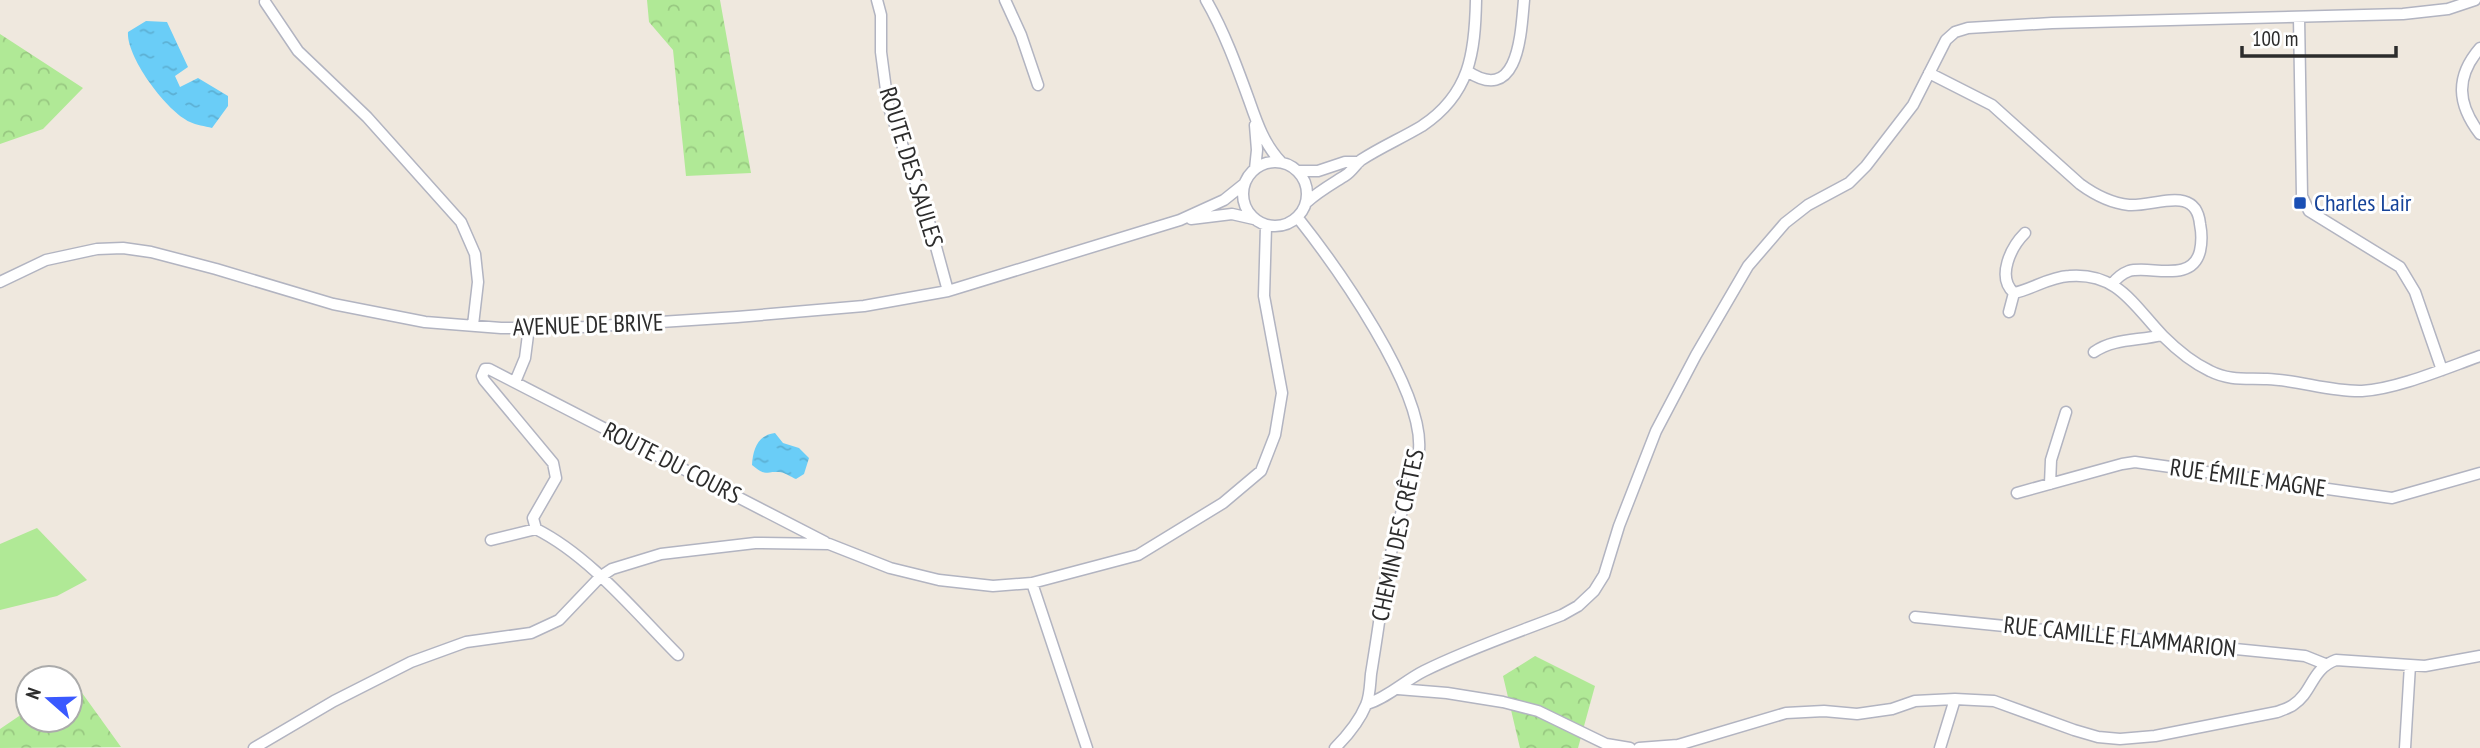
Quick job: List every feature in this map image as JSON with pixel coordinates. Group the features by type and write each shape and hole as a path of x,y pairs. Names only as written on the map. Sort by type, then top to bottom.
{"street":[{"name":"ROUTE DES SAULES","path":"877,0 881,15 881,52 888,105 927,214 948,290"},
{"path":"1005,0 1021,35 1038,85"},
{"path":"1206,0 1225,40 1255,121 1272,152 1281,162 1298,171 1318,171 1345,162 1359,162"},
{"path":"1180,220 1232,214 1254,219 1266,226 1278,227 1298,218 1307,202 1319,190 1348,173 1359,162 1423,125 1441,111 1457,93 1475,43 1476,0"},
{"path":"1467,71 1489,81 1505,75 1517,59 1524,0"},
{"path":"1367,704 1384,698 1420,673 1444,662 1562,615 1594,592 1604,575 1619,526 1656,430 1748,266 1785,223 1808,205 1849,183 1866,166 1913,105 1945,40 1955,32 1968,28 2053,23 2403,14 2448,9 2475,0"},
{"path":"265,2 298,51 367,117 461,222 475,254 477,273 472,325"},
{"path":"2299,17 2302,197 2309,211 2400,267 2415,292 2442,370"},
{"path":"2480,48 2471,58 2461,85 2463,103 2471,122 2480,134"},
{"path":"1928,73 1993,105 2080,184 2095,194 2132,205 2183,201 2193,205 2199,215 2202,237 2199,255 2192,265 2171,271 2130,271 2121,275 2112,285"},
{"path":"1255,121 1255,169"},
{"path":"1180,220 1224,200 1244,184 1255,169 1267,163 1281,162"},
{"path":"1298,171 1307,186 1307,202"},
{"path":"1244,184 1246,209 1254,219"},
{"name":"CHEMIN DES CRÊTES","path":"1298,218 1352,293 1398,372 1418,429 1416,466 1402,509 1383,596 1367,704 1351,732 1335,748"},
{"name":"AVENUE DE BRIVE","path":"0,282 46,260 97,248 123,248 151,252 216,269 333,304 413,320 529,327 649,324 864,306 948,290 1180,220"},
{"name":"ROUTE DU COURS","path":"536,529 533,518 556,478 553,463 484,380 483,371 489,369 829,544 890,568 939,580 993,586 1032,583 1138,555 1223,503 1261,471 1275,435 1282,393 1264,296 1266,226"},
{"path":"2014,293 2007,287 2004,279 2013,249 2025,233"},
{"path":"2014,293 2052,278 2073,275 2094,277 2112,285 2133,300 2162,335 2183,354 2225,378 2266,379 2362,391 2442,370 2480,356"},
{"path":"2009,312 2014,293"},
{"path":"515,382 525,358 529,327"},
{"path":"2094,352 2108,344 2162,335"},
{"path":"2050,484 2051,460 2066,412"},
{"name":"RUE ÉMILE MAGNE","path":"2017,493 2135,462 2392,498 2480,473"},
{"path":"491,540 536,529 558,540 600,577 678,655"},
{"name":"ROUTE DU COURS","path":"600,577 612,569 661,554 755,543 829,544"},
{"path":"254,748 334,701 411,662 466,642 531,633 559,620 600,577"},
{"path":"1032,583 1087,748"},
{"name":"RUE CAMILLE FLAMMARION","path":"1915,617 2305,656 2325,664 2336,660 2425,666 2480,656"},
{"path":"1639,748 1678,745 1786,713 1825,711 1857,714 1892,709 1915,701 1973,698 2008,705 2098,737 2120,739 2155,736 2286,709 2294,705 2306,692 2314,676 2325,664"},
{"path":"2405,748 2410,665"},
{"path":"1397,688 1503,702 1538,711 1606,744 1630,748"},
{"path":"1940,748 1955,699"}],"green space":[{"path":"647,0 720,0 751,173 686,176 673,50 649,22"},
{"path":"0,34 83,88 43,129 0,144"},
{"path":"37,528 87,580 57,596 0,610 0,544"},
{"path":"1535,656 1595,686 1578,748 1520,748 1503,676"},
{"path":"84,696 121,747 0,748 0,729 14,720 14,734 84,734"}],"water":[{"path":"146,21 167,22 188,67 175,76 180,87 198,78 228,96 228,106 212,128 192,123 170,107 141,69 129,43 128,32"},
{"path":"775,433 783,443 799,448 809,458 804,474 796,479 781,472 763,472 752,465 758,444 764,437"}],"place":[{"name":"Charles Lair","path":"2300,203"}]}
